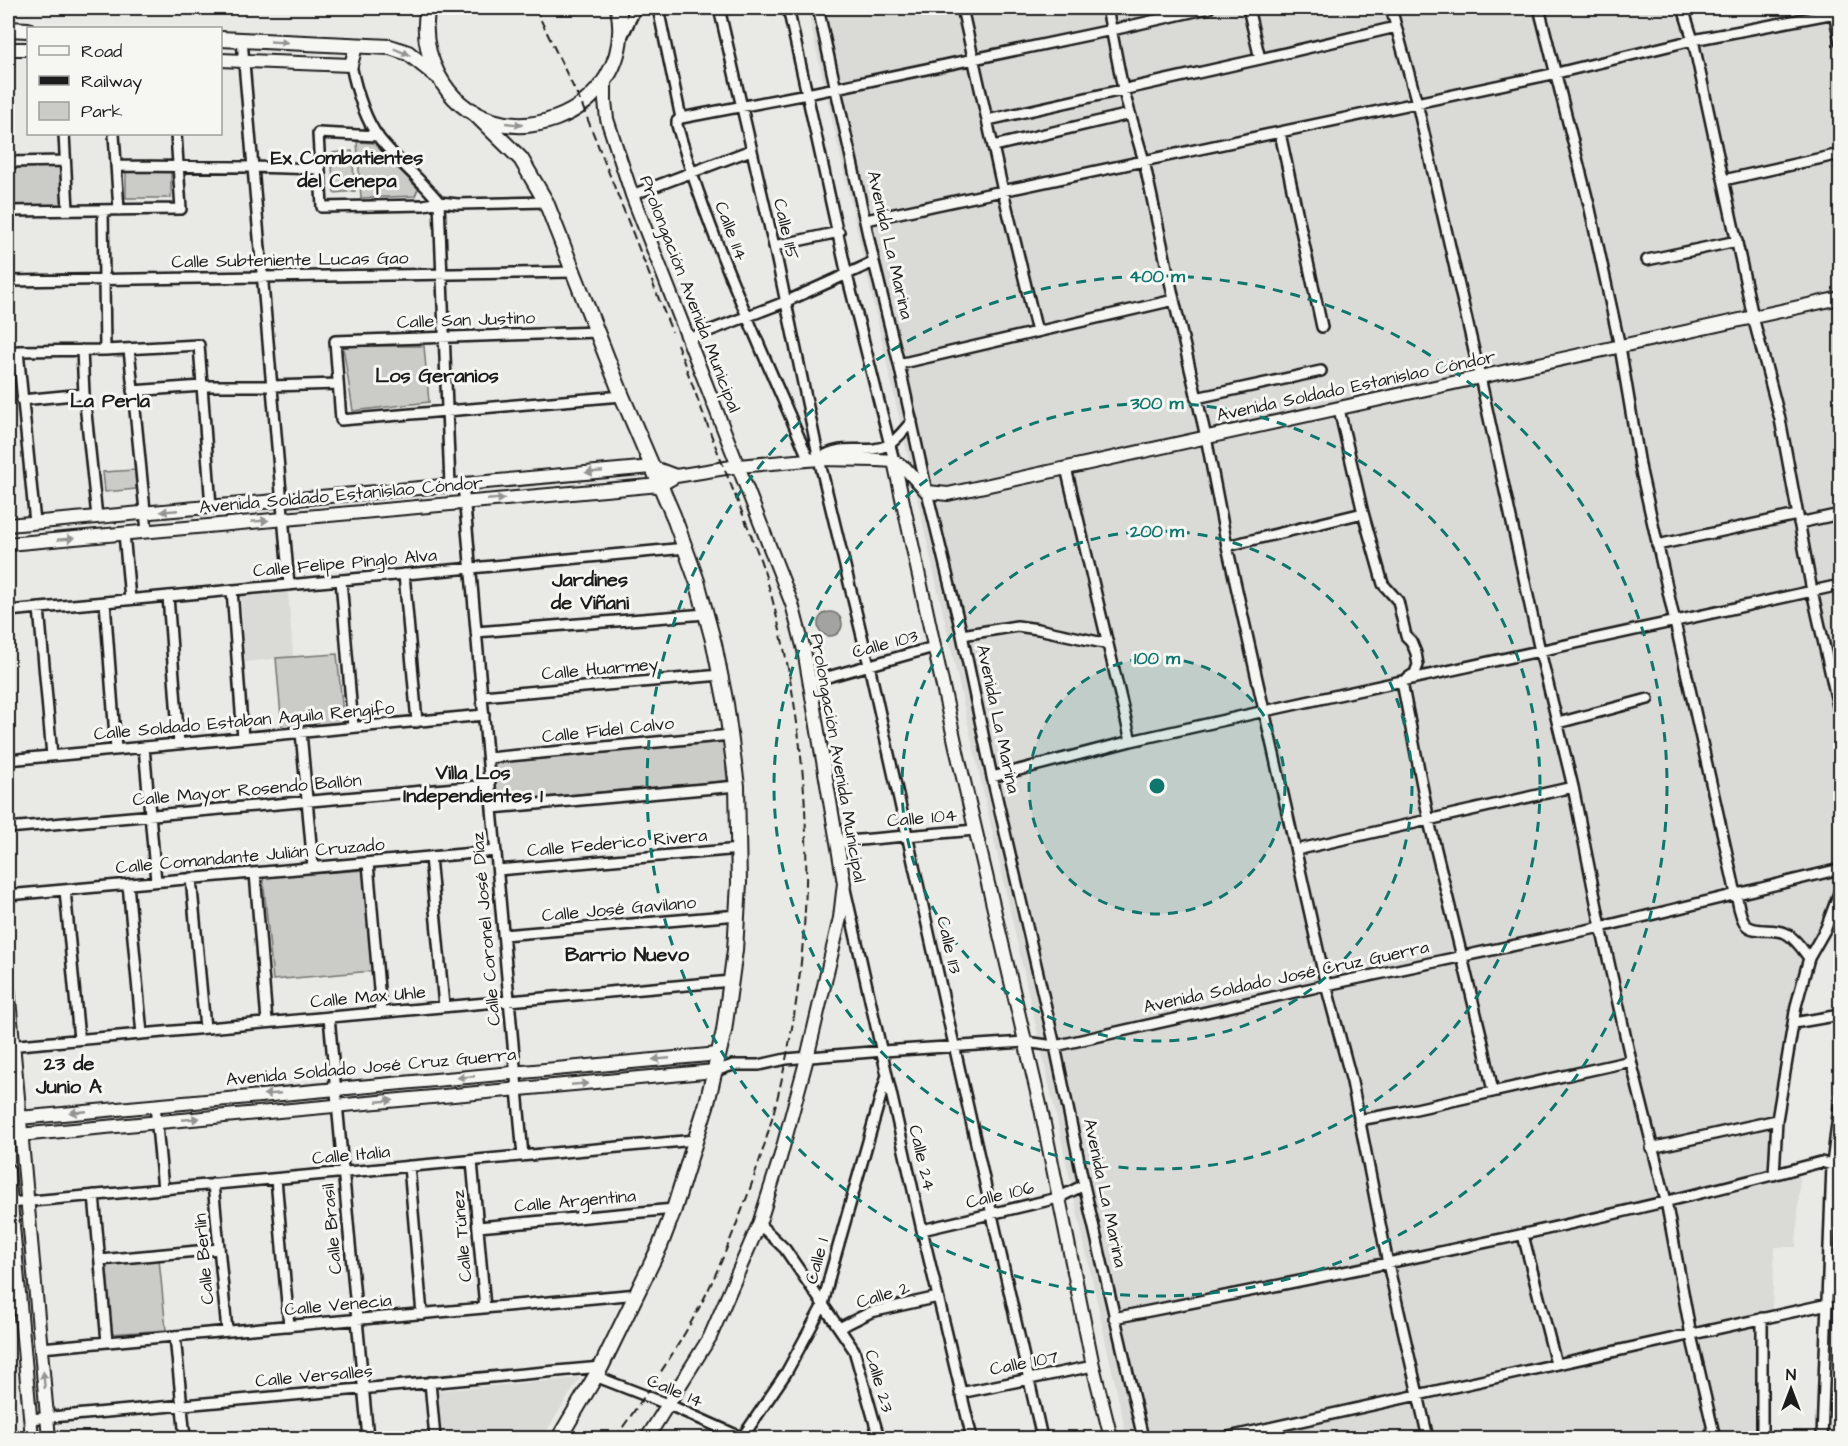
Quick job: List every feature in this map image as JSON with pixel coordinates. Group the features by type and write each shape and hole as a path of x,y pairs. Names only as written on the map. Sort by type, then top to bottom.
{"main road":[{"name":"Prolongación Avenida Municipal","path":"428,8 426,24 428,46 434,68 440,78 453,96 471,110 521,159 546,202 622,396 686,548 721,675 737,786 740,849 738,915 731,981 715,1071 674,1209 660,1246 598,1372 559,1438"},
{"name":"Prolongación Avenida Municipal","path":"471,110 502,123 525,125 547,122 578,108 595,94 613,65 619,44 618,8"},
{"path":"8,29 27,30"},
{"path":"222,39 390,47 408,53 440,78"}],"street":[{"path":"619,44 636,8"},
{"name":"Calle 114","path":"658,8 681,118 677,121 677,125 691,172 747,318 814,459"},
{"name":"Calle 115","path":"719,8 774,246 814,459"},
{"path":"788,8 847,275 894,460 975,830 1041,1109 1093,1366 1111,1438"},
{"name":"Avenida La Marina","path":"818,8 1143,1438"},
{"path":"962,8 1037,332"},
{"path":"1107,8 1123,89 1144,161 1206,437 1227,546 1326,985 1352,1082 1388,1264 1428,1438"},
{"path":"681,118 836,88 1209,8"},
{"path":"1248,8 1260,59"},
{"path":"1391,8 1417,104 1540,651 1573,787 1631,1061 1666,1201 1691,1335 1715,1438"},
{"path":"1539,8 1590,208 1620,347 1641,471 1736,894 1745,923 1749,927 1776,929 1788,934 1809,958"},
{"path":"1683,8 1693,40 1753,317 1780,419 1812,591 1840,715"},
{"path":"866,220 1417,104 1693,40 1832,12 1840,41"},
{"path":"987,120 1396,27"},
{"path":"242,40 289,585"},
{"path":"356,46 351,64 367,115 378,136 439,202 450,485"},
{"path":"8,49 27,49"},
{"path":"222,60 351,64"},
{"name":"Prolongación Avenida Municipal","path":"605,80 608,119 632,195 792,604 810,682 844,883 840,918 807,1058 780,1158 759,1224 710,1336 647,1438"},
{"path":"994,146 1130,114"},
{"path":"378,136 318,133 322,207 424,205 439,202 458,204 546,202"},
{"path":"1280,133 1322,327"},
{"path":"64,135 68,210"},
{"path":"114,135 119,210"},
{"path":"8,211 181,209 176,135"},
{"path":"632,195 751,150"},
{"path":"1724,180 1840,154"},
{"path":"8,162 65,160"},
{"path":"117,166 320,169"},
{"path":"103,210 105,350"},
{"path":"774,246 839,232"},
{"path":"1647,260 1737,241"},
{"path":"688,339 747,318 874,262"},
{"name":"Calle Subteniente Lucas Gao","path":"8,281 574,272"},
{"name":"Avenida Soldado Estanislao Cóndor","path":"927,492 948,494 1840,298"},
{"path":"899,364 1174,300"},
{"name":"Calle San Justino","path":"338,384 335,341 598,332"},
{"path":"35,523 18,351 105,350 199,345 211,507"},
{"path":"129,349 147,531"},
{"path":"82,350 84,394 97,517"},
{"path":"1197,398 1321,371"},
{"path":"132,391 202,386 338,384 341,420 622,396"},
{"path":"22,400 84,394"},
{"path":"1339,409 1363,513 1383,584 1398,601 1406,636 1416,653 1418,666 1415,673 1402,682"},
{"path":"814,459 836,450 878,448 889,444 912,421"},
{"name":"Avenida Soldado Estanislao Cóndor","path":"8,544 660,484 676,476 738,466 814,459 894,460"},
{"name":"Calle 113","path":"814,459 869,665 1042,1438"},
{"path":"894,460 905,468 927,492"},
{"name":"Avenida Soldado Estanislao Cóndor","path":"8,525 652,467 676,476"},
{"path":"1066,468 1131,741"},
{"name":"Calle Coronel José Díaz","path":"463,484 523,1156"},
{"path":"1227,546 1363,513"},
{"path":"1657,545 1798,519 1840,514"},
{"path":"124,533 130,599"},
{"name":"Calle Felipe Pinglo Alva","path":"8,611 686,548"},
{"path":"404,574 417,722"},
{"path":"341,580 353,728"},
{"path":"992,777 1131,741 1840,585"},
{"path":"232,590 243,738"},
{"path":"168,596 179,744"},
{"path":"105,602 116,750"},
{"path":"39,608 52,756"},
{"path":"476,632 706,614"},
{"path":"962,635 1017,626 1108,644"},
{"name":"Calle 103","path":"810,682 934,647"},
{"name":"Calle Huarmey","path":"482,696 721,675"},
{"path":"1402,682 1429,821 1463,957 1493,1092"},
{"path":"1558,723 1648,699"},
{"name":"Calle Soldado Estaban Aguila Rengifo","path":"8,760 484,715"},
{"path":"301,732 313,867"},
{"name":"Calle Fidel Calvo","path":"488,758 731,735"},
{"path":"144,747 156,881"},
{"name":"Calle Mayor Rosendo Ballón","path":"8,828 490,785"},
{"path":"492,808 737,786"},
{"path":"1296,850 1573,787"},
{"name":"Calle 104","path":"837,842 975,830"},
{"name":"Calle Federico Rivera","path":"498,870 740,849"},
{"name":"Calle Comandante Julián Cruzado","path":"8,895 496,851"},
{"path":"430,857 444,1006"},
{"path":"368,862 381,1012"},
{"name":"Avenida Soldado José Cruz Guerra","path":"8,1136 715,1071 733,1065 759,1065 786,1059 1024,1042 1055,1046 1326,985 1601,927 1840,869"},
{"path":"255,873 267,1022"},
{"path":"191,878 205,1028"},
{"name":"Calle 24","path":"844,883 922,1230 972,1438"},
{"path":"128,884 142,1034"},
{"path":"65,890 79,1039"},
{"path":"1774,1174 1777,1120 1796,1006 1809,958 1826,928 1840,890"},
{"name":"Calle José Gavilano","path":"503,935 738,915"},
{"name":"Calle Max Uhle","path":"10,1045 731,981"},
{"path":"8,988 13,1118 21,1135 49,1438"},
{"path":"1794,1023 1840,1015"},
{"name":"Calle Brasil","path":"329,1017 368,1438"},
{"path":"719,1054 733,1065"},
{"name":"Avenida Soldado José Cruz Guerra","path":"13,1118 719,1054"},
{"path":"1359,1120 1631,1061"},
{"name":"Calle 1","path":"743,1438 786,1372 824,1305 830,1275 887,1076"},
{"path":"1822,1438 1832,1165 1840,1098"},
{"path":"155,1105 163,1189"},
{"path":"1652,1148 1777,1120"},
{"name":"Calle Italia","path":"10,1203 695,1140"},
{"name":"Calle Túnez","path":"472,1161 485,1308"},
{"path":"1114,1318 1523,1235 1821,1162 1832,1165 1840,1177"},
{"path":"409,1166 422,1314"},
{"path":"8,1170 32,1438"},
{"path":"276,1179 290,1326"},
{"name":"Calle Berlín","path":"213,1184 227,1331"},
{"name":"Calle 106","path":"922,1230 1058,1198 1084,1185"},
{"path":"94,1195 107,1342"},
{"name":"Calle Argentina","path":"478,1227 674,1209"},
{"name":"Calle 23","path":"759,1224 785,1249 854,1350 879,1438"},
{"path":"1523,1235 1556,1364"},
{"path":"99,1260 219,1249"},
{"name":"Calle Venecia","path":"41,1348 638,1294"},
{"name":"Calle 2","path":"839,1328 871,1312 938,1297"},
{"path":"1224,1438 1828,1304"},
{"path":"1762,1318 1762,1438"},
{"path":"176,1336 185,1438"},
{"name":"Calle 107","path":"960,1393 1093,1366"},
{"name":"Calle Versalles","path":"30,1419 430,1382 598,1372"},
{"name":"Calle 14","path":"598,1372 743,1438"},
{"path":"430,1382 435,1438"}],"shaded area":[{"path":"807,8 1681,8 1690,46 1840,10 1840,908 1805,987 1787,1081 1780,1164 1800,1176 1796,1247 1775,1247 1765,1438 1127,1438"},
{"path":"288,592 293,657 245,662 241,597"},
{"path":"830,612 838,616 842,624 838,632 830,636 822,632 818,624 822,616"},
{"path":"8,1339 17,1438 8,1438"},
{"path":"580,1378 542,1438 441,1438 436,1391"}],"green space":[{"path":"357,142 374,143 418,189 415,196 361,198"},
{"path":"352,151 355,191 334,193 331,153"},
{"path":"8,164 60,164 63,202 61,205 10,206 8,204"},
{"path":"126,170 171,170 171,198 126,198"},
{"path":"343,346 424,346 429,402 353,411"},
{"path":"135,470 136,489 105,492 103,472"},
{"path":"337,654 344,724 282,728 276,658"},
{"path":"724,739 727,781 497,801 494,761"},
{"path":"365,870 372,971 273,980 263,877"},
{"path":"159,1259 166,1330 110,1334 106,1264"}],"railway":[{"path":"535,8 582,105 672,332"},
{"path":"615,1438 646,1394 694,1317 715,1276 744,1205 768,1133 786,1059 799,983 805,908 806,832 801,756 790,680 774,606 755,545 677,344"}],"district":[{"name":"Ex Combatientes del Cenepa","path":"347,170"},
{"name":"Los Geranios","path":"437,376"},
{"name":"La Perla","path":"110,401"},
{"name":"Jardines de Viñani","path":"590,592"},
{"name":"Villa Los Independientes 1","path":"473,784"},
{"name":"Barrio Nuevo","path":"627,955"},
{"name":"23 de Junio A","path":"69,1076"}]}
